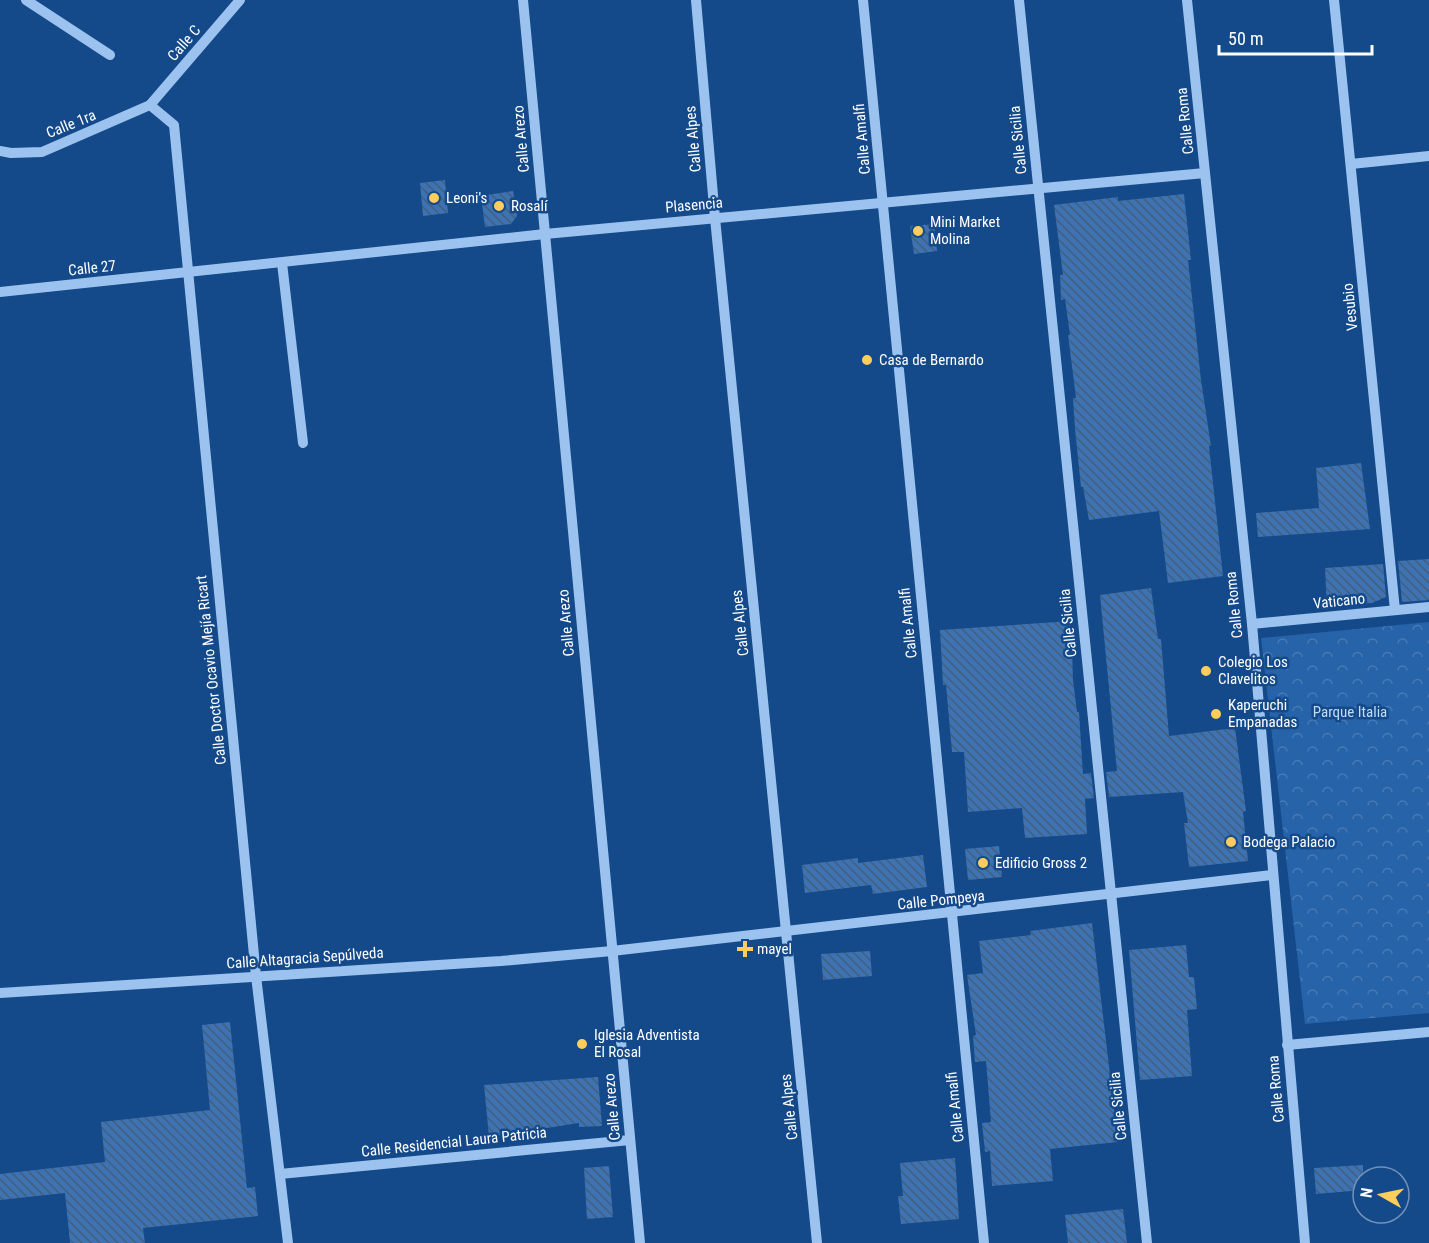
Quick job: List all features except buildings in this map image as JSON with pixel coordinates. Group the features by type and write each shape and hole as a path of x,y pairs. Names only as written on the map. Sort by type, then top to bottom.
{"street":[{"path":"26,0 110,55"},
{"name":"Calle C","path":"150,105 240,0"},
{"name":"Calle Arezo","path":"523,0 640,1243"},
{"name":"Calle Alpes","path":"696,0 715,219 818,1243"},
{"name":"Calle Amalfi","path":"863,0 984,1243"},
{"name":"Calle Sicilia","path":"1019,0 1147,1243"},
{"name":"Calle Roma","path":"1187,0 1252,624 1305,1243"},
{"name":"Vesubio","path":"1334,0 1395,610"},
{"name":"Calle 1ra","path":"0,151 42,152 150,105"},
{"name":"Calle Doctor Ocavio Mejía Ricart","path":"150,105 174,125 256,976 288,1243"},
{"path":"1351,164 1429,156"},
{"name":"Plasencia","path":"187,274 545,234 1205,173"},
{"path":"282,263 303,443"},
{"name":"Calle 27","path":"0,292 187,274"},
{"name":"Vaticano","path":"1252,624 1429,607"},
{"name":"Calle Pompeya","path":"612,951 1111,896 1272,875"},
{"name":"Calle Altagracia Sepúlveda","path":"0,993 612,951"},
{"path":"1287,1045 1429,1032"},
{"name":"Calle Residencial Laura Patricia","path":"280,1174 630,1140"}],"green space":[{"name":"Parque Italia","path":"1429,622 1429,1013 1305,1024 1261,638"}],"place":[{"name":"Leoni's","path":"434,198"},
{"name":"Rosalí","path":"499,206"},
{"name":"Mini Market Molina","path":"918,231"},
{"name":"Casa de Bernardo","path":"867,360"},
{"name":"Colegio Los Clavelitos","path":"1206,671"},
{"name":"Kaperuchi Empanadas","path":"1216,714"},
{"name":"Bodega Palacio","path":"1231,842"},
{"name":"Edificio Gross 2","path":"983,863"},
{"name":"mayel","path":"745,949"},
{"name":"Iglesia Adventista El Rosal","path":"582,1044"}]}
